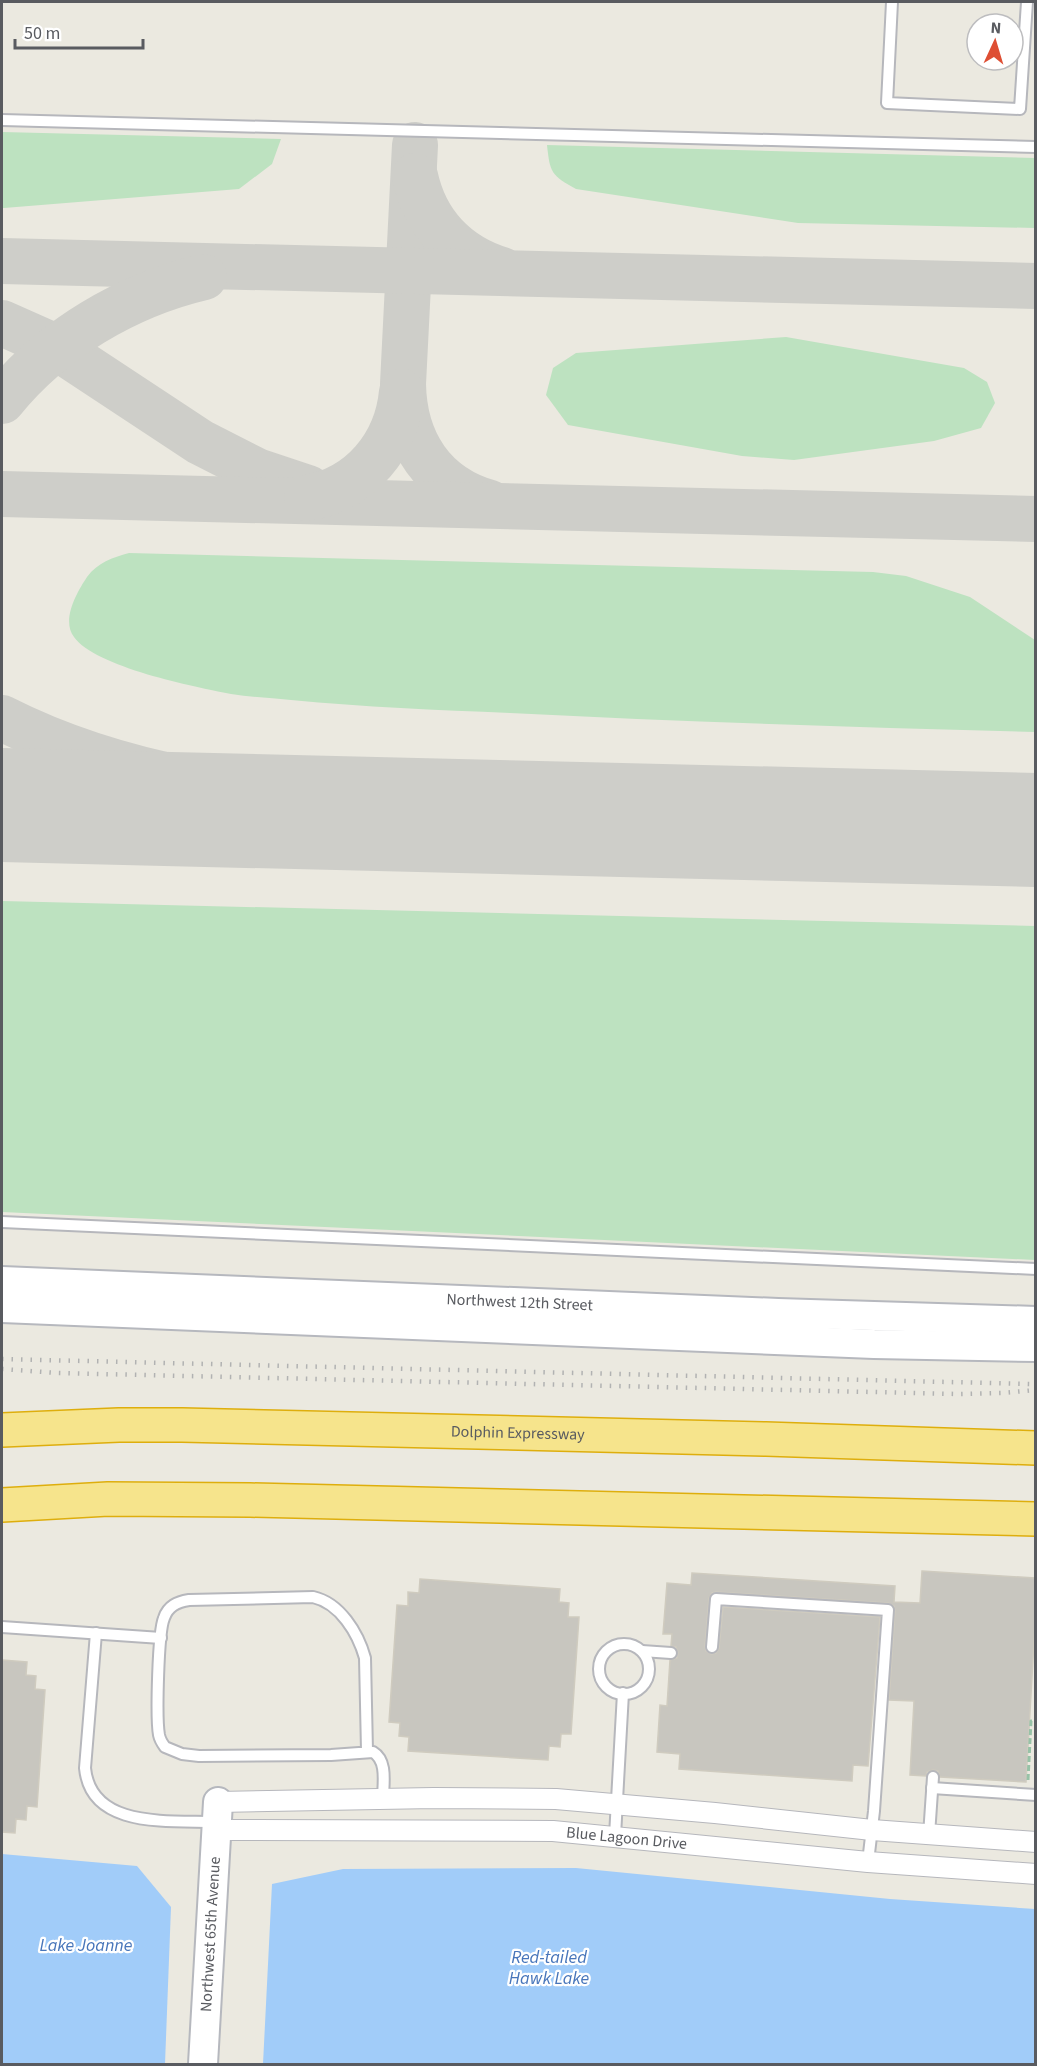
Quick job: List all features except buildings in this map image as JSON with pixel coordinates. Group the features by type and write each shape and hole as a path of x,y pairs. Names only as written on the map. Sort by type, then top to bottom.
{"highway":[{"name":"Dolphin Expressway","path":"2,1430 182,1425 766,1439 1035,1449"},
{"path":"2,1505 108,1499 250,1500 1035,1519"}],"main road":[{"name":"Northwest 12th Street","path":"2,1281 778,1313 1035,1320"},
{"name":"Northwest 12th Street","path":"2,1308 874,1344 1035,1347"},
{"name":"Northwest 65th Avenue","path":"203,2064 217,1818"}],"street":[{"name":"Blue Lagoon Drive","path":"217,1818 383,1799 517,1798 616,1804 872,1830 1035,1842"},
{"name":"Blue Lagoon Drive","path":"217,1818 268,1832 511,1830 615,1836 868,1862 1035,1874"}],"lane":[{"path":"892,2 887,103 1020,109 1027,2"},
{"path":"2,120 1035,147"},
{"path":"2,1222 1035,1269"},
{"path":"367,1751 365,1658 351,1629 330,1603 314,1597 181,1602 167,1610 161,1638 159,1734 165,1747 172,1751 199,1756 331,1755 373,1752 381,1760 383,1799"},
{"path":"712,1647 716,1599 888,1611 868,1862"},
{"path":"2,1627 161,1638"},
{"path":"96,1633 85,1768 86,1778 92,1792 106,1807 126,1816 217,1818"},
{"path":"620,1644 635,1646 642,1651 649,1664 647,1679 637,1690 615,1692 603,1682 600,1674 602,1658 612,1647 620,1644"},
{"path":"642,1651 671,1653"},
{"path":"615,1836 623,1693"},
{"path":"929,1835 933,1782 1032,1794"}],"path":[{"path":"1032,1794 1031,1721 1035,1721"}],"green space":[{"path":"2,132 281,139 272,164 239,189 2,208"},
{"path":"547,145 1035,158 1035,228 798,223 576,189 553,172"},
{"path":"786,337 964,368 987,382 995,403 981,428 934,441 794,460 742,456 568,425 546,395 553,368 576,353"},
{"path":"129,553 873,572 906,576 970,597 1035,640 1035,732 707,722 428,709 231,694 171,681 123,666 85,648 74,637 70,630 70,614 75,598 87,577 101,564"},
{"path":"2,901 1035,926 1035,1260 2,1212"}],"water":[{"name":"Lake Joanne","path":"2,1854 137,1866 171,1907 165,2064 2,2064"},
{"name":"Red-tailed Hawk Lake","path":"576,1868 890,1899 1035,1909 1035,2064 263,2064 272,1884 343,1869"}],"taxiway":[{"path":"415,145 403,384 409,425 416,443 438,474 452,486 490,503"},
{"path":"415,176 426,209 445,235 470,256 502,270"},
{"path":"2,261 1036,286"},
{"path":"2,401 44,358 93,322 147,295 204,277"},
{"path":"2,323 56,347 200,442 257,471 308,488"},
{"path":"307,498 344,485 373,462 393,430 402,392"},
{"path":"2,494 1036,519"},
{"path":"2,718 48,739 96,756 193,781 343,801 576,819"},
{"path":"1012,829 1036,827"}],"runway":[{"path":"2,805 1036,830"}],"railway":[{"path":"2,1359 1030,1384"},
{"path":"2,1369 58,1373 958,1394 1036,1390"}]}
